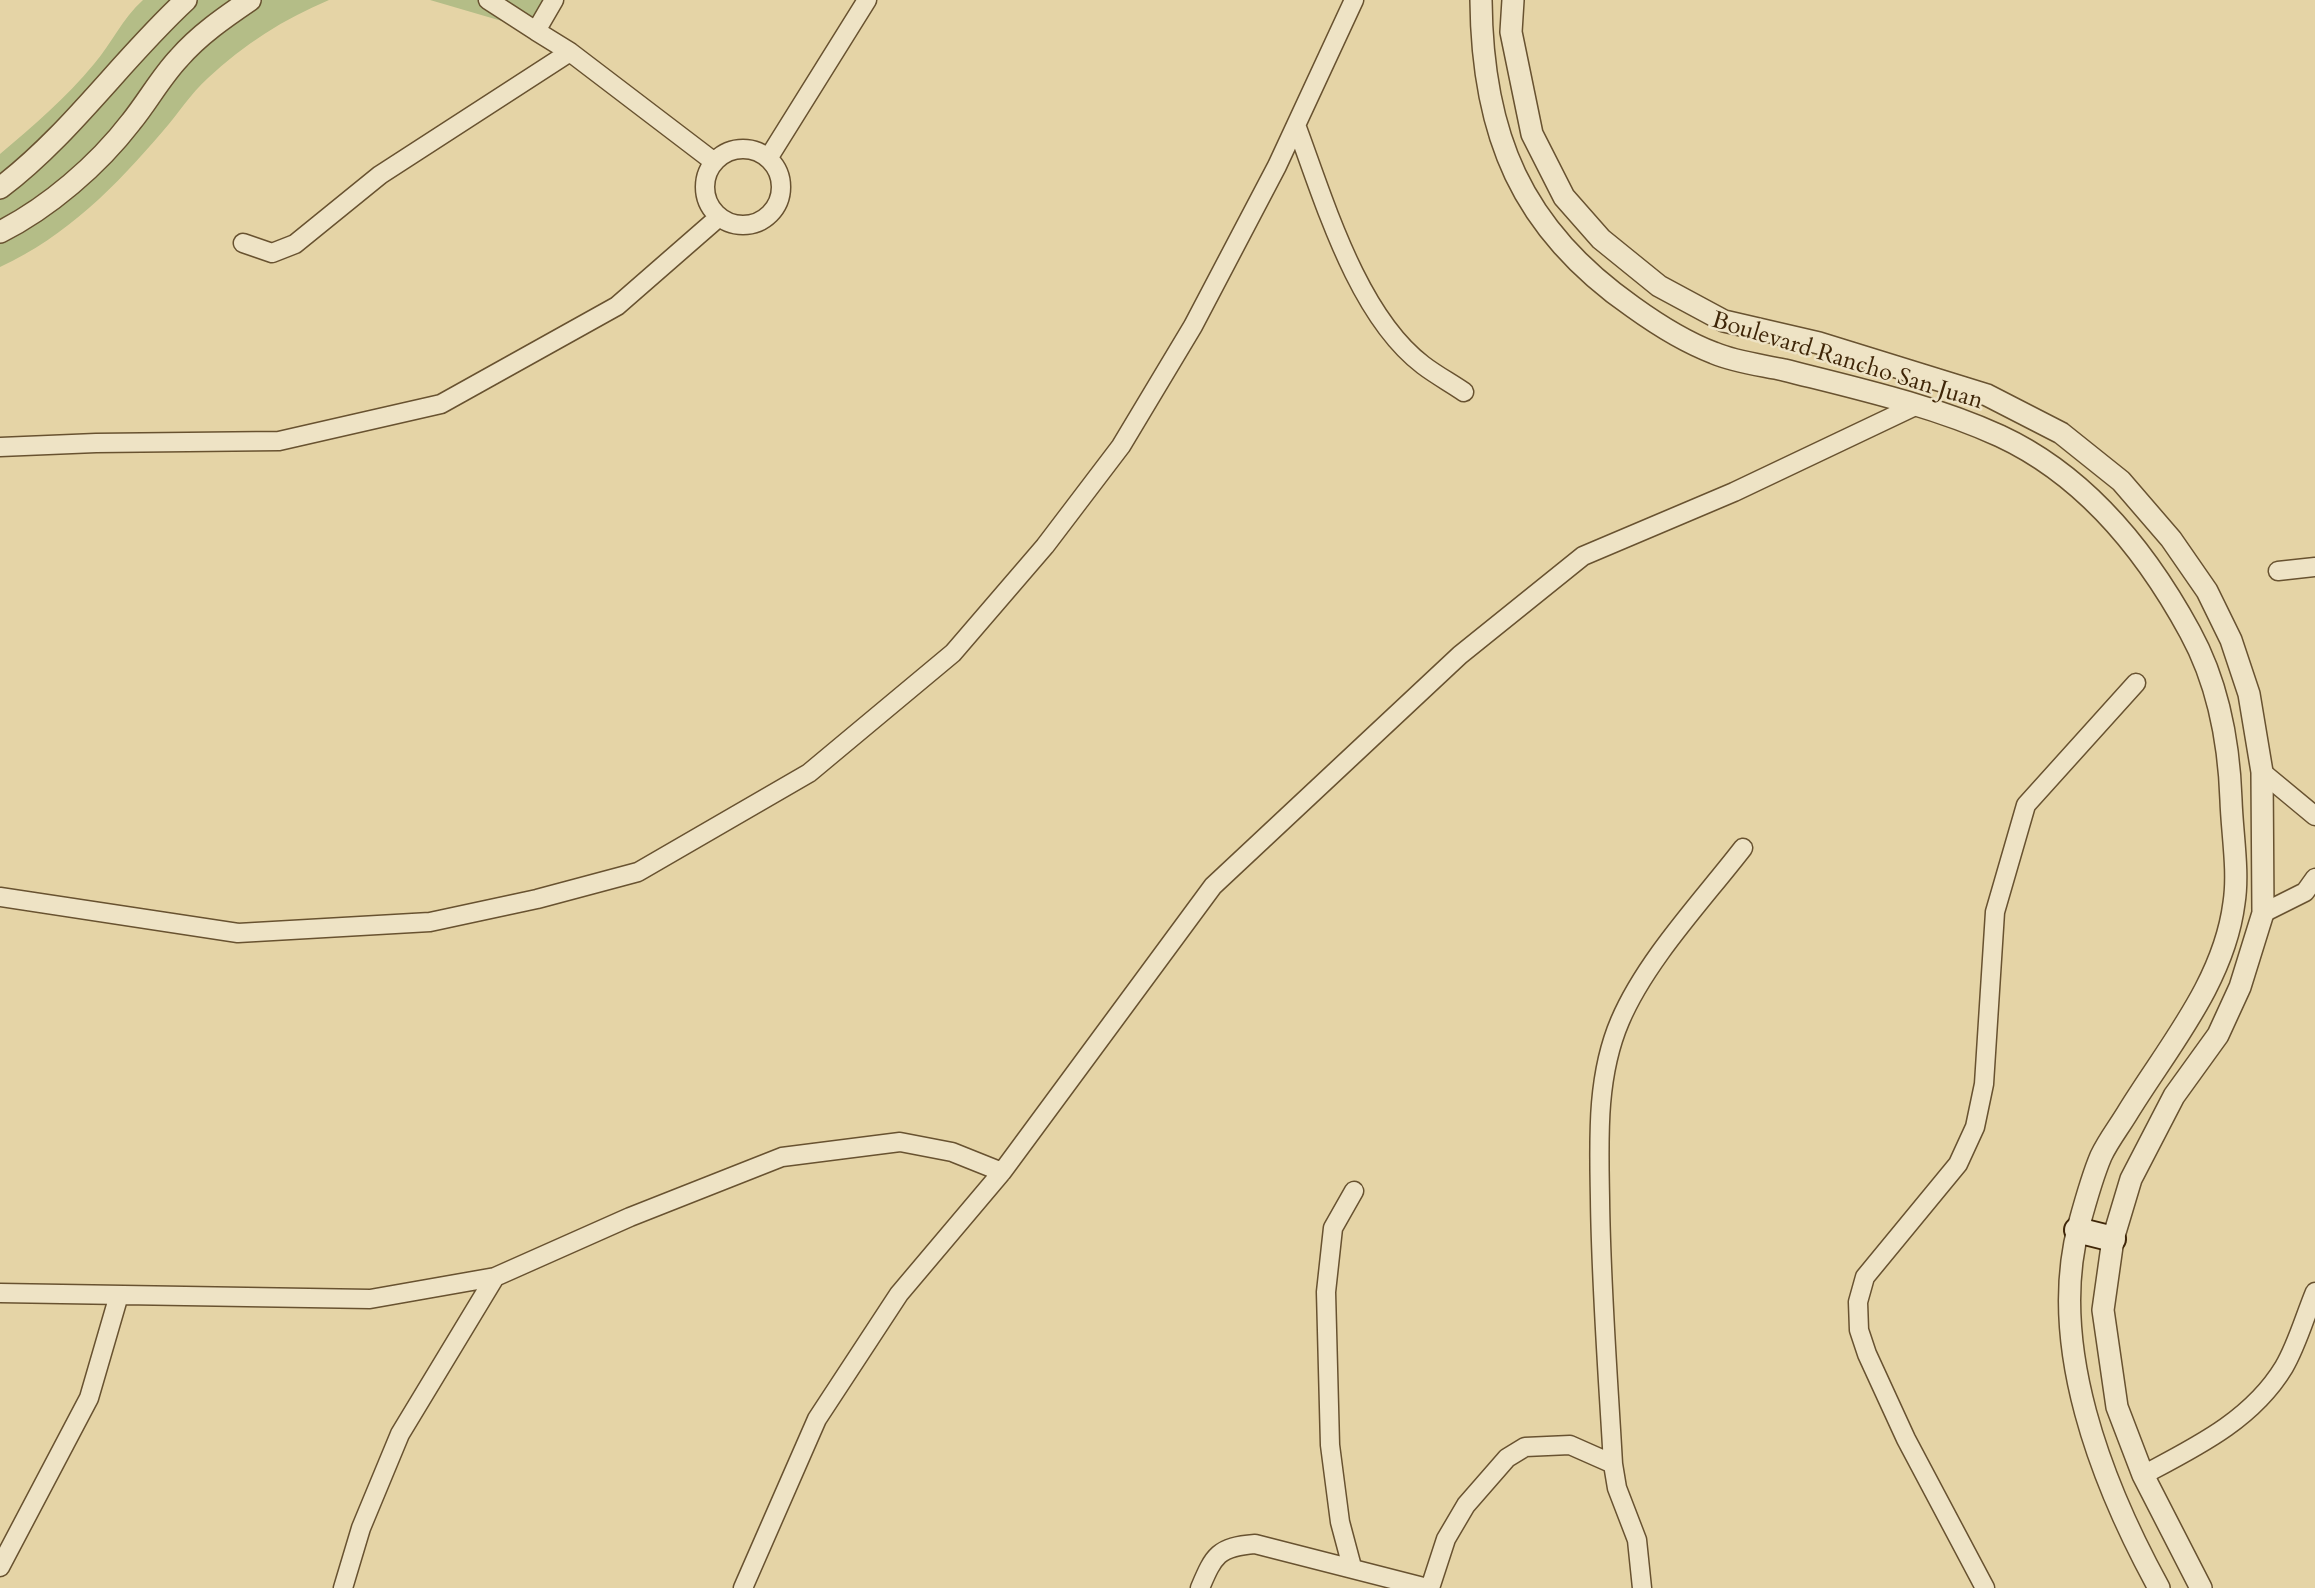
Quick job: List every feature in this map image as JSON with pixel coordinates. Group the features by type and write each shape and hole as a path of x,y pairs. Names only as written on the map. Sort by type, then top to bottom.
{"main road":[{"path":"2077,1230 2113,1239"}],"street":[{"path":"0,188 38,158 79,117 153,30 186,0"},
{"path":"0,232 20,222 80,176 129,125 179,57 250,0"},
{"path":"488,0 570,52 713,161"},
{"path":"536,31 554,0"},
{"path":"769,157 867,0"},
{"path":"0,897 238,933 430,922 537,899 638,872 809,773 953,653 1045,546 1121,446 1194,326 1296,125 1354,0"},
{"name":"Boulevard Rancho San Juan","path":"1481,0 1481,46 1492,113 1517,181 1550,233 1599,283 1661,326 1715,354 1915,406 2003,438 2065,477 2115,521 2168,592 2194,639 2221,708 2230,774 2235,902 2219,960 2194,1010 2101,1155 2077,1230 2069,1312 2079,1393 2111,1484 2159,1588"},
{"name":"Boulevard Rancho San Juan","path":"1513,0 1511,32 1532,134 1564,197 1601,239 1660,286 1724,321 1819,343 1987,395 2061,433 2121,481 2171,539 2207,591 2231,640 2249,694 2262,772 2263,913 2240,987 2218,1035 2174,1096 2131,1179 2113,1239 2104,1310 2117,1407 2143,1475 2201,1588"},
{"path":"243,243 272,253 295,244 380,175 570,52"},
{"path":"1296,125 1341,245 1377,314 1421,364 1464,392"},
{"path":"740,148 769,157 782,177 780,201 765,220 741,226 719,217 707,201 705,180 713,161 740,148"},
{"path":"0,447 279,441 441,404 617,306 719,217"},
{"path":"743,1588 817,1419 899,1294 1002,1171 1213,886 1460,655 1583,556 1734,492 1915,406"},
{"path":"2278,571 2315,567"},
{"path":"1985,1588 1906,1440 1867,1354 1860,1330 1858,1302 1865,1277 1958,1164 1975,1127 1984,1084 1995,912 2026,805 2136,683"},
{"path":"2262,772 2315,816"},
{"path":"1642,1588 1637,1540 1617,1488 1613,1464 1601,1278 1602,1086 1620,1021 1646,975 1743,848"},
{"path":"2263,913 2305,892 2315,878"},
{"path":"0,1293 370,1299 495,1277 630,1217 782,1157 900,1142 952,1152 1002,1171"},
{"path":"1352,1567 1340,1522 1330,1445 1326,1292 1333,1228 1354,1191"},
{"path":"343,1588 361,1528 400,1434 495,1277"},
{"path":"2143,1475 2211,1439 2245,1412 2284,1367 2315,1292"},
{"path":"0,1567 89,1398 119,1295"},
{"path":"1200,1588 1212,1559 1230,1546 1255,1544 1429,1588 1446,1539 1466,1505 1507,1458 1525,1447 1570,1446 1613,1464"}],"green space":[{"path":"143,0 329,0 280,24 236,54 202,84 145,151 89,208 47,240 0,267 0,154 49,111 83,76"},
{"path":"430,0 561,0 536,31"}]}
